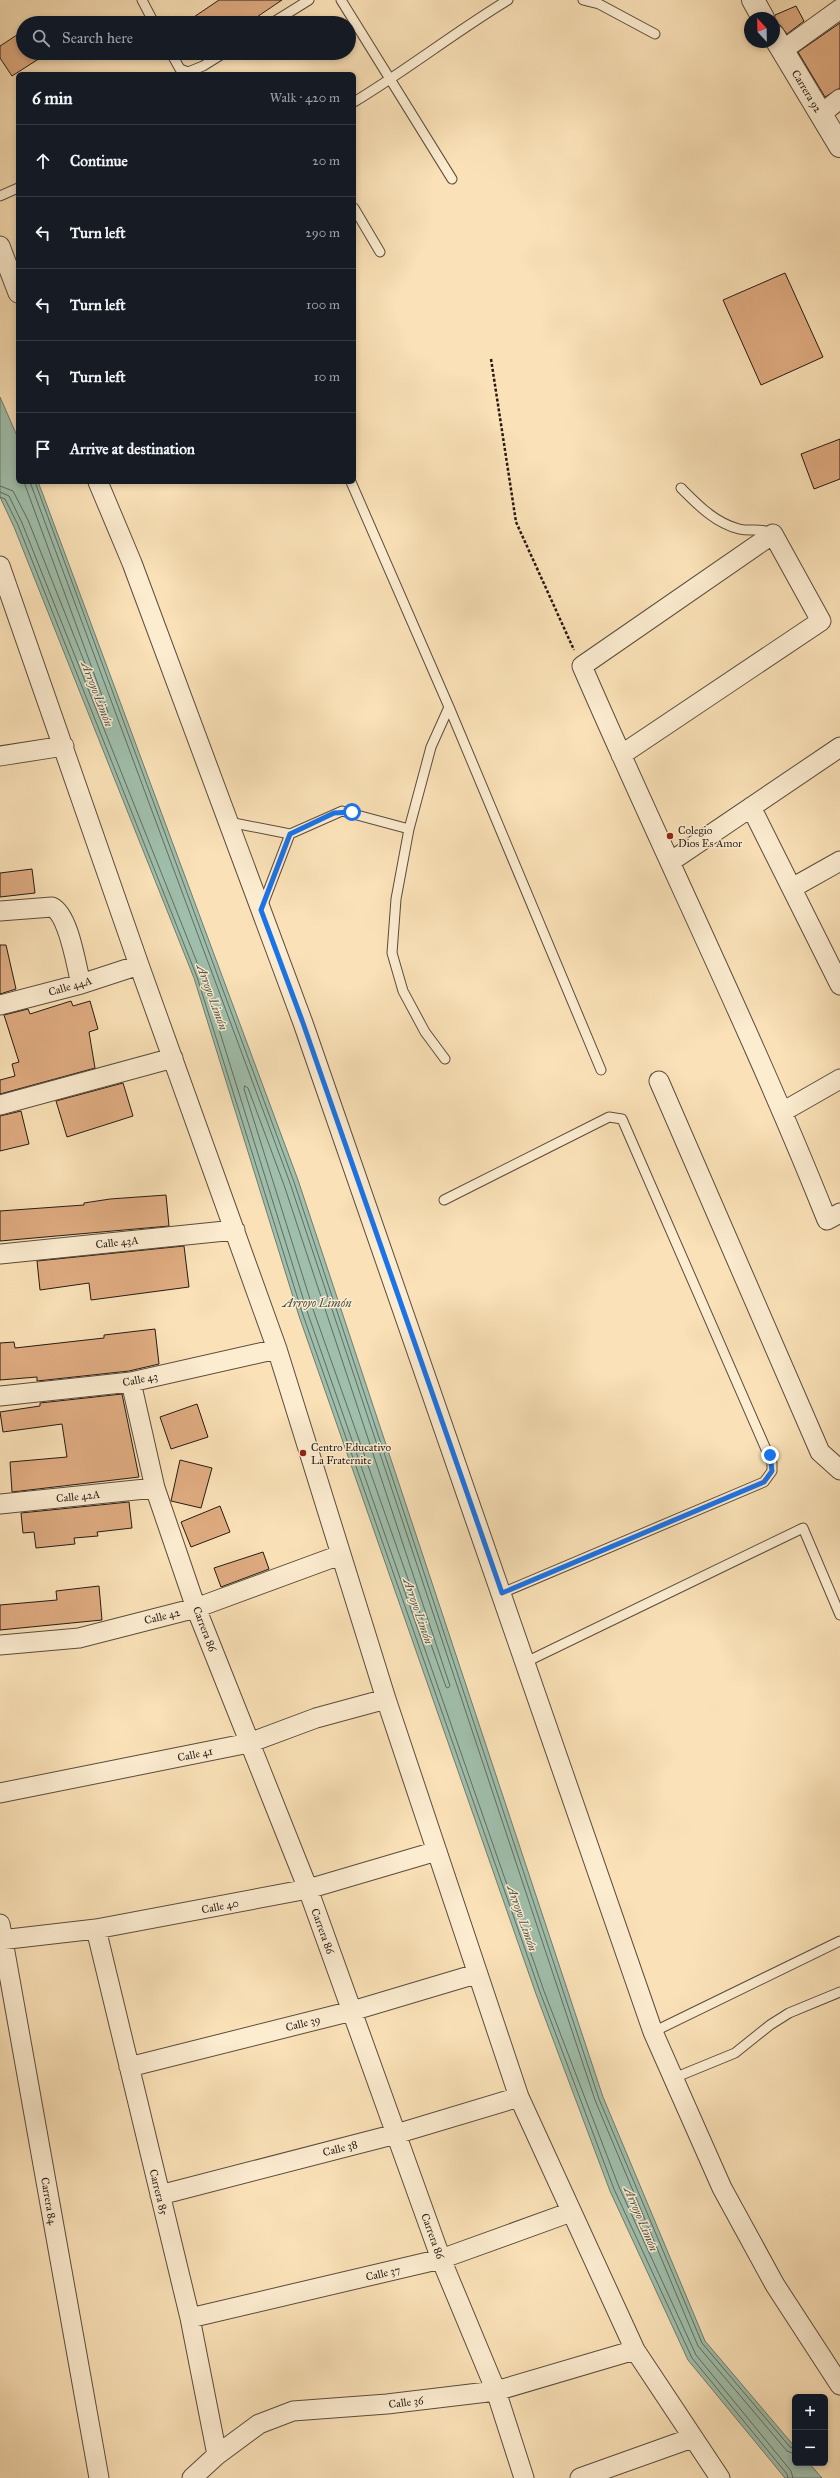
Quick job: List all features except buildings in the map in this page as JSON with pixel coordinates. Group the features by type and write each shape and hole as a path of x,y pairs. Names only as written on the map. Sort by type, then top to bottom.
{"street":[{"path":"780,42 840,9"},
{"name":"Carrera 92","path":"780,46 840,146"},
{"path":"821,114 840,99"},
{"path":"0,246 16,288"},
{"path":"99,484 132,563 303,1023 526,1662 653,2032 722,2188 775,2285 840,2385"},
{"path":"620,755 821,620 773,534 582,666 620,755 784,1111 827,1220 840,1214"},
{"path":"0,566 64,746 139,965 277,1349 386,1699 476,1974 519,2097 635,2350 720,2478"},
{"path":"0,756 64,746"},
{"path":"670,862 840,747"},
{"path":"751,807 839,980"},
{"path":"792,888 840,861"},
{"path":"0,911 52,907 59,910 64,920 81,984"},
{"name":"Calle 44A","path":"0,1005 81,984 139,965"},
{"path":"0,1105 173,1058"},
{"path":"784,1111 840,1079"},
{"path":"659,1081 820,1452 840,1470"},
{"name":"Calle 43A","path":"0,1254 235,1230"},
{"name":"Calle 43","path":"0,1396 132,1382 277,1349"},
{"name":"Carrera 86","path":"132,1382 155,1488 196,1608 308,1889 441,2259 496,2391 524,2478"},
{"name":"Calle 42A","path":"0,1504 155,1488"},
{"name":"Calle 42","path":"0,1645 79,1638 196,1608 340,1555"},
{"name":"Calle 41","path":"0,1793 249,1743 316,1718 386,1699"},
{"name":"Calle 40","path":"1,1934 96,1929 308,1889 437,1851"},
{"name":"Carrera 85","path":"96,1929 190,2318 217,2456"},
{"name":"Carrera 84","path":"1,1934 99,2478"},
{"name":"Calle 39","path":"129,2067 352,2011 476,1974"},
{"name":"Calle 38","path":"160,2195 396,2134 519,2097"},
{"name":"Calle 37","path":"190,2318 441,2259 571,2212"},
{"name":"Calle 36","path":"192,2478 217,2456 259,2424 293,2411 387,2404 496,2391 635,2350"},
{"path":"580,2478 692,2438"}],"lane":[{"path":"142,0 150,16"},
{"path":"283,16 309,0"},
{"path":"341,0 351,16"},
{"path":"356,101 390,80 464,27 508,0"},
{"path":"583,0 599,4 655,34"},
{"path":"356,24 452,179"},
{"path":"175,60 180,69 185,72"},
{"path":"189,72 213,60"},
{"path":"0,196 16,189"},
{"path":"356,211 380,252"},
{"path":"352,484 449,707 601,1070"},
{"path":"680,488 705,512 720,521 742,529 764,529 773,534"},
{"path":"445,1059 425,1032 403,991 392,953 396,899 409,829 431,747 449,707"},
{"path":"229,822 290,834 342,811 409,829"},
{"path":"261,910 290,834"},
{"path":"444,1200 609,1117 622,1119 772,1463 772,1471 764,1482 502,1593"},
{"path":"526,1662 803,1528 840,1615"},
{"path":"653,2032 840,1942"},
{"path":"674,2078 735,2053 770,2025 789,2013 840,1992"}],"path":[{"path":"491,359 516,522 582,666"}],"water":[{"name":"Arroyo Limón","path":"0,397 16,433 16,484 39,484 298,1180 603,2097 705,2341 792,2443 792,2466 812,2466 822,2478 785,2478 688,2360 610,2191 536,1994 299,1316 194,978 14,527 0,497"}],"place":[{"name":"Colegio Dios Es Amor","path":"670,836"},
{"name":"Centro Educativo La Fraternite","path":"303,1453"}],"route":[{"path":"352,812 342,811 334,813 290,834 283,848 261,910 303,1023 502,1593 764,1482 772,1471 770,1455"}]}
